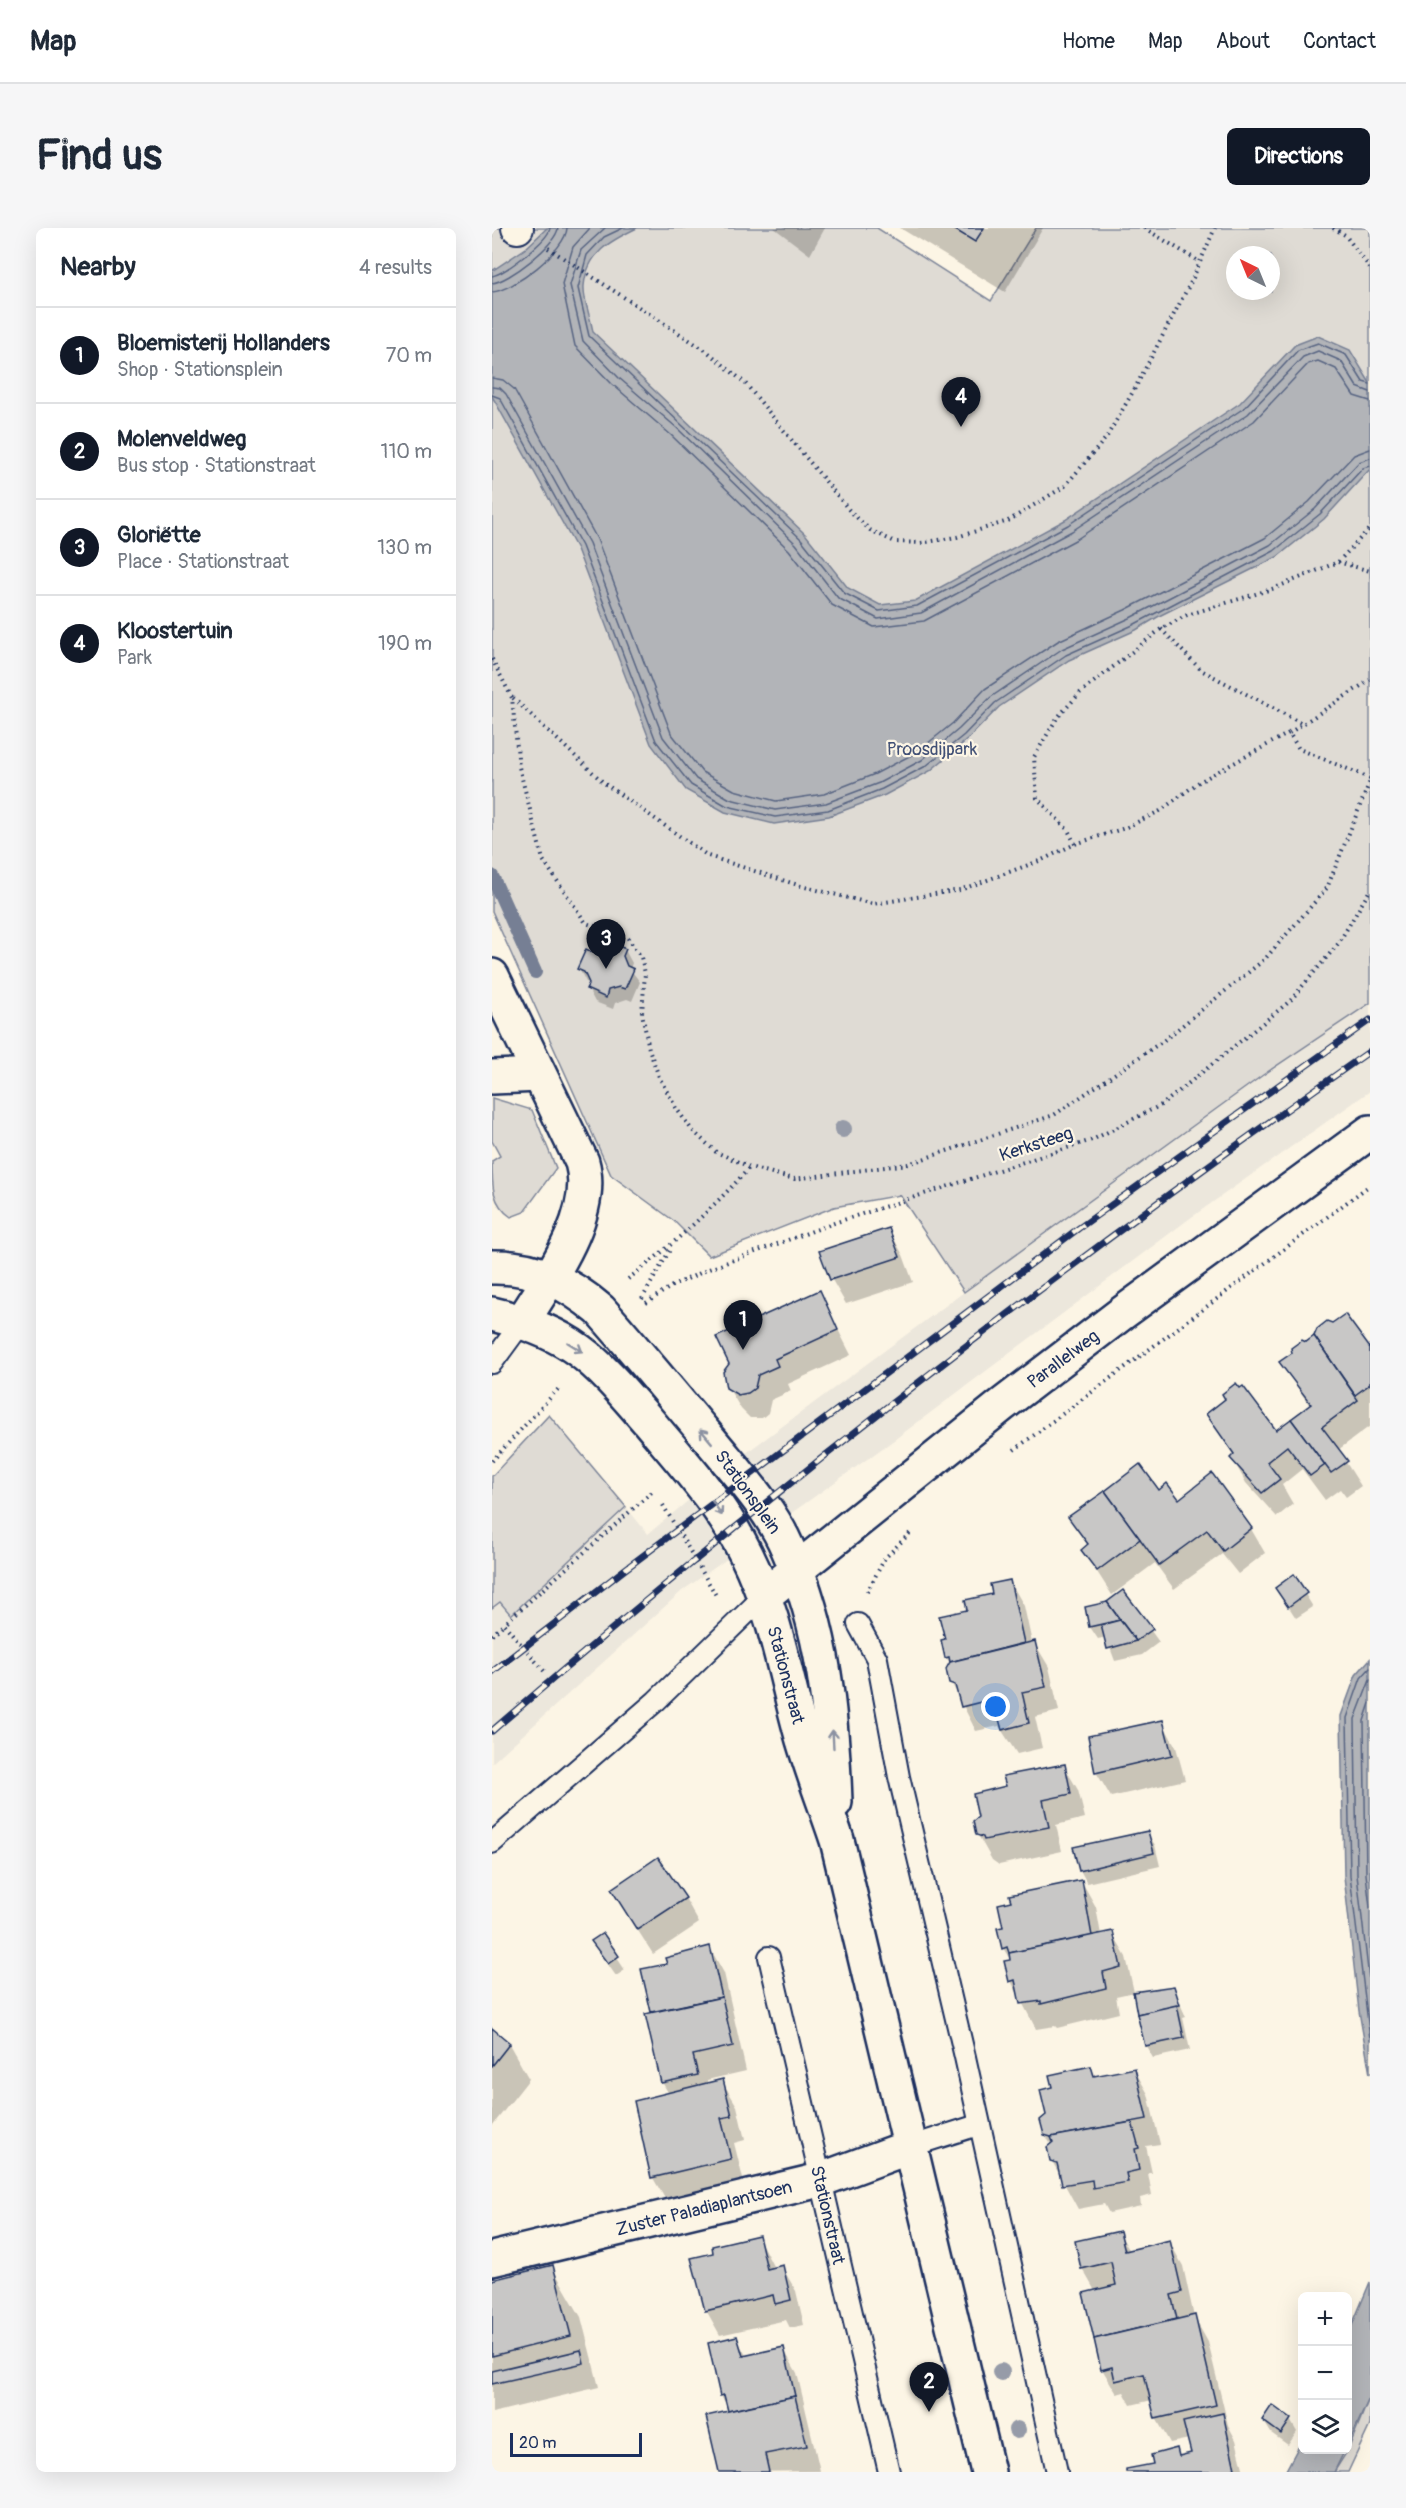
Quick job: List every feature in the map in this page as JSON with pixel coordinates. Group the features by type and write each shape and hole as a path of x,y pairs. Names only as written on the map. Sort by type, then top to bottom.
{"street":[{"path":"492,976 582,1162 586,1175 584,1200 573,1232 550,1277 507,1318"},
{"path":"492,1077 539,1075"},
{"name":"Parallelweg","path":"764,1596 1020,1391 1370,1132"},
{"name":"Stationsplein","path":"492,1267 524,1269 550,1277 584,1296 600,1310 743,1480 779,1530 797,1571 818,1637 826,1678 833,1732 837,1840"},
{"name":"Stationstraat","path":"507,1318 573,1345 590,1356 611,1378 713,1503 743,1548 764,1596 782,1649 803,1740 837,1840 912,2146 988,2472"},
{"name":"Zuster Paladiaplantsoen","path":"492,2259 820,2180 912,2146"}],"lane":[{"path":"495,1361 507,1318"},
{"path":"492,1843 656,1701 764,1596"},
{"path":"858,1624 877,1659 899,1778 965,2057 978,2125 1057,2472"},
{"name":"Stationstraat","path":"769,1957 889,2472"},
{"path":"912,2146 978,2125"}],"path":[{"path":"1144,228 1200,262"},
{"path":"546,247 708,352 745,383 849,510 870,530 895,542 921,543 957,537 1008,521 1065,486 1106,438 1200,262 1215,228"},
{"path":"1333,228 1345,236 1370,268"},
{"path":"1075,844 1068,830 1037,798 1034,757 1057,718 1080,693 1161,629 1187,615 1275,588 1338,562 1370,528"},
{"path":"1338,562 1370,572"},
{"path":"1161,629 1201,670 1304,724"},
{"path":"492,659 512,698 604,783 708,856 801,886 873,904 960,890 1042,860 1075,844 1125,828 1160,811 1199,782 1289,734 1370,680"},
{"path":"512,698 519,767 543,860 573,908 586,922 627,937 641,957 645,973 642,1013 649,1050 659,1077 676,1108 692,1130 716,1152 750,1167 794,1179 909,1164 1054,1115 1163,1041 1264,958 1327,888 1370,779 1299,749 1289,734"},
{"name":"Kerksteeg","path":"672,1246 643,1303 672,1286 709,1269 837,1222 1092,1140 1163,1104 1290,1001 1338,944 1370,890"},
{"path":"628,1279 672,1246 714,1207 750,1167"},
{"path":"1007,1455 1370,1185"},
{"path":"492,1461 561,1386 569,1394"},
{"path":"646,1482 696,1558 732,1625"},
{"path":"492,1635 653,1491"},
{"path":"885,1558 916,1528"},
{"path":"504,1624 544,1671"}],"shaded area":[{"path":"1370,1003 1370,1091 1189,1219 894,1440 682,1591 492,1763 492,1608 500,1602 511,1614 626,1507 648,1534 742,1456 964,1292 1263,1075"}],"green space":[{"name":"Proosdijpark","path":"492,228 877,228 991,301 1036,228 1370,228 1370,1003 1263,1075 964,1292 900,1195 834,1207 709,1256 674,1221 611,1175 492,911"},
{"path":"492,1098 532,1110 556,1168 524,1212 511,1217 500,1206 494,1194 492,1161 500,1156 492,1141"},
{"path":"549,1415 626,1507 511,1615 500,1602 492,1608 492,1476"},
{"path":"1370,2396 1370,2425 1348,2472 1334,2472 1345,2454 1352,2454 1352,2440"}],"water":[{"path":"547,228 637,228 609,243 590,265 584,291 593,332 806,535 848,588 880,605 915,601 1065,520 1240,403 1295,345 1318,336 1350,350 1370,383 1370,469 1324,519 1277,557 1161,615 1136,630 1069,660 999,707 968,739 930,771 885,795 829,816 774,824 725,812 686,790 651,744 577,549 492,396 492,271 526,248"},
{"path":"1370,1659 1370,2074 1359,2011 1344,1876 1341,1716 1356,1675"},
{"path":"1370,2282 1370,2396 1352,2436 1352,2346 1352,2325"},
{"path":"1298,2448 1298,2454 1343,2454 1334,2472 1285,2472"}],"building":[{"path":"952,228 984,228 975,242"},
{"path":"605,941 626,949 623,956 627,966 634,969 625,989 619,987 608,990 606,998 586,989 589,983 584,972 577,969 586,949 592,952 603,948"},
{"path":"889,1228 900,1257 830,1280 819,1251"},
{"path":"820,1290 838,1330 775,1359 778,1366 758,1375 755,1388 748,1393 738,1395 726,1388 723,1372 729,1364 716,1337"},
{"path":"1345,1314 1370,1348 1370,1384 1355,1395 1314,1336 1317,1329 1327,1321 1332,1323"},
{"path":"1314,1336 1358,1400 1322,1427 1348,1461 1331,1473 1291,1419 1311,1404 1279,1362 1292,1353 1291,1348 1302,1340 1306,1342"},
{"path":"1236,1383 1240,1388 1243,1386 1276,1430 1291,1419 1325,1465 1310,1476 1287,1446 1267,1462 1280,1479 1262,1493 1230,1458 1234,1454 1206,1414 1225,1399 1222,1394"},
{"path":"1140,1464 1159,1490 1167,1483 1179,1499 1212,1473 1252,1528 1223,1551 1207,1530 1159,1565 1105,1491"},
{"path":"1105,1491 1140,1539 1097,1571 1081,1550 1088,1544 1068,1517"},
{"path":"1294,1574 1307,1593 1288,1607 1275,1588"},
{"path":"1010,1580 1024,1643 950,1662 949,1657 945,1658 941,1640 945,1639 939,1616 967,1610 965,1600 992,1594 990,1584"},
{"path":"1123,1590 1153,1629 1136,1641 1107,1602"},
{"path":"1107,1602 1120,1620 1089,1627 1085,1607"},
{"path":"1120,1620 1136,1641 1107,1649 1101,1625"},
{"path":"1035,1641 1046,1687 1022,1692 1029,1723 1002,1730 996,1708 988,1710 985,1701 961,1707 955,1685 949,1683 946,1669 950,1662"},
{"path":"1163,1720 1172,1755 1095,1773 1088,1736"},
{"path":"1065,1764 1071,1794 1043,1800 1049,1827 984,1840 983,1837 976,1835 973,1821 978,1817 973,1794 1006,1786 1003,1776"},
{"path":"1148,1831 1154,1853 1079,1871 1073,1847"},
{"path":"658,1857 686,1898 637,1930 611,1889"},
{"path":"1082,1880 1092,1936 1009,1953 1007,1947 1002,1949 997,1928 1003,1927 998,1904 1011,1901 1009,1895"},
{"path":"1113,1931 1121,1967 1103,1972 1106,1988 1041,2004 1041,2001 1020,2004 1015,1980 1009,1982 1004,1961 1010,1960 1009,1953"},
{"path":"603,1933 619,1956 608,1964 591,1941"},
{"path":"710,1946 722,1997 651,2012 641,1969 667,1964 665,1958"},
{"path":"1174,1986 1180,2005 1137,2014 1133,1992"},
{"path":"722,1997 733,2046 693,2055 698,2075 661,2083 645,2014"},
{"path":"1177,2005 1184,2038 1145,2046 1137,2014"},
{"path":"492,2028 510,2043 492,2066"},
{"path":"1091,2066 1094,2076 1135,2068 1147,2119 1051,2137 1044,2135 1040,2120 1046,2115 1040,2090 1052,2087 1049,2075"},
{"path":"723,2079 732,2116 721,2118 731,2159 651,2178 634,2101"},
{"path":"1132,2122 1139,2148 1135,2149 1139,2170 1126,2173 1128,2182 1093,2188 1092,2180 1062,2185 1057,2163 1050,2161 1047,2147 1053,2142 1051,2137"},
{"path":"1120,2231 1125,2251 1170,2240 1182,2292 1171,2295 1177,2319 1094,2339 1083,2293 1116,2285 1111,2262 1081,2269 1075,2241"},
{"path":"759,2235 767,2269 783,2265 791,2300 775,2304 773,2295 705,2311 691,2258 713,2253 712,2246"},
{"path":"553,2265 571,2336 492,2356 492,2280"},
{"path":"1195,2315 1216,2405 1155,2419 1144,2374 1115,2381 1112,2367 1101,2370 1094,2339"},
{"path":"737,2336 743,2356 784,2347 795,2396 728,2411 724,2395 720,2396 708,2343"},
{"path":"581,2350 584,2363 492,2384 492,2371"},
{"path":"795,2396 807,2446 765,2454 769,2472 719,2472 706,2416"},
{"path":"1272,2405 1291,2419 1281,2434 1262,2420"},
{"path":"1223,2413 1235,2469 1222,2472 1126,2472 1126,2469 1153,2464 1151,2455 1177,2448 1179,2456 1191,2453 1183,2422"}],"waterway":[{"path":"492,876 535,972"}],"railway":[{"path":"492,1672 1079,1228 1370,1020"},
{"path":"492,1731 705,1552 922,1380 1144,1213 1370,1051"}],"place":[{"name":"Kloostertuin","path":"961,427"},
{"name":"Gloriëtte","path":"606,969"},
{"name":"Bloemisterij Hollanders","path":"743,1350"},
{"name":"Molenveldweg","path":"929,2412"}]}
